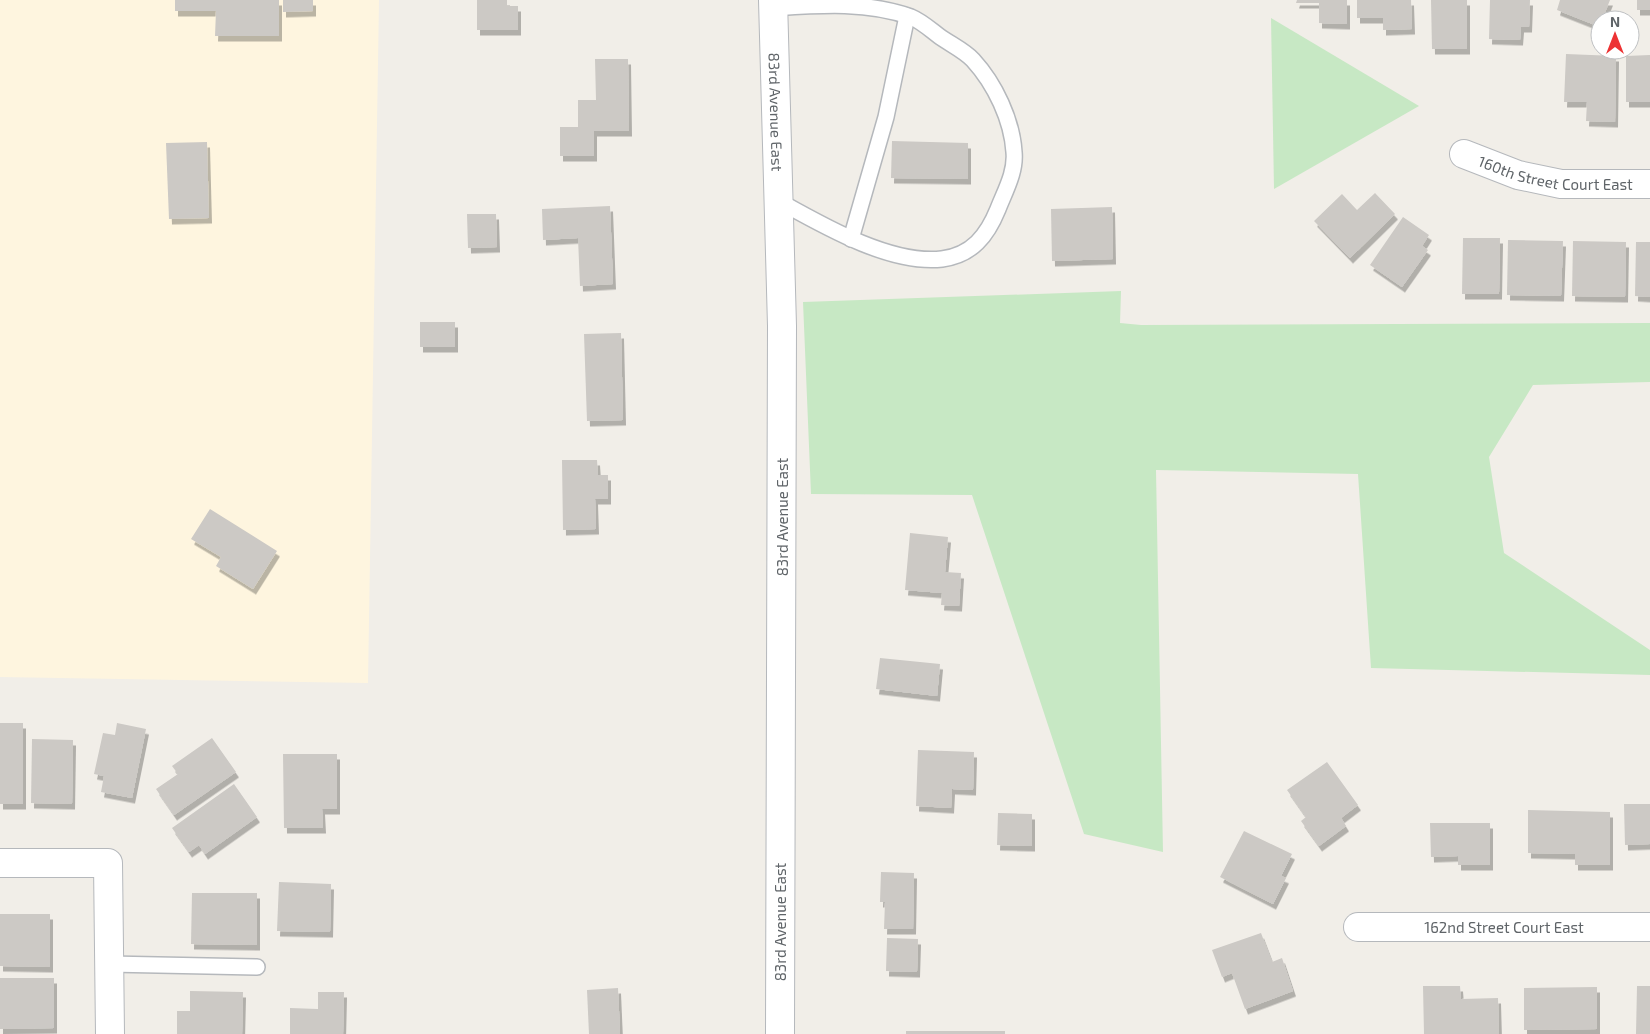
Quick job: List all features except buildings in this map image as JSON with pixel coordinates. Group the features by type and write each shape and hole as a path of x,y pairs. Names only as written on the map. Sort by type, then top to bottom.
{"street":[{"name":"83rd Avenue East","path":"773,4 782,326 780,1034"},
{"name":"160th Street Court East","path":"1464,154 1518,174 1561,184 1650,184"},
{"path":"0,863 108,863 110,1034"},
{"name":"162nd Street Court East","path":"1358,927 1650,927"}],"lane":[{"path":"773,4 871,8 912,18 973,59 996,90 1010,130 1014,152 1013,170 990,229 963,254 941,259 911,258 851,239 777,200"},
{"path":"851,239 886,118 907,16"},
{"path":"109,964 257,967"}],"shaded area":[{"path":"0,0 379,0 368,683 0,677"}],"green space":[{"path":"1271,18 1419,106 1274,189"},
{"path":"1121,291 1120,323 1141,325 1650,323 1650,382 1533,385 1489,457 1504,553 1650,650 1650,675 1371,668 1358,474 1156,470 1163,852 1084,834 972,495 811,494 803,302"}]}
